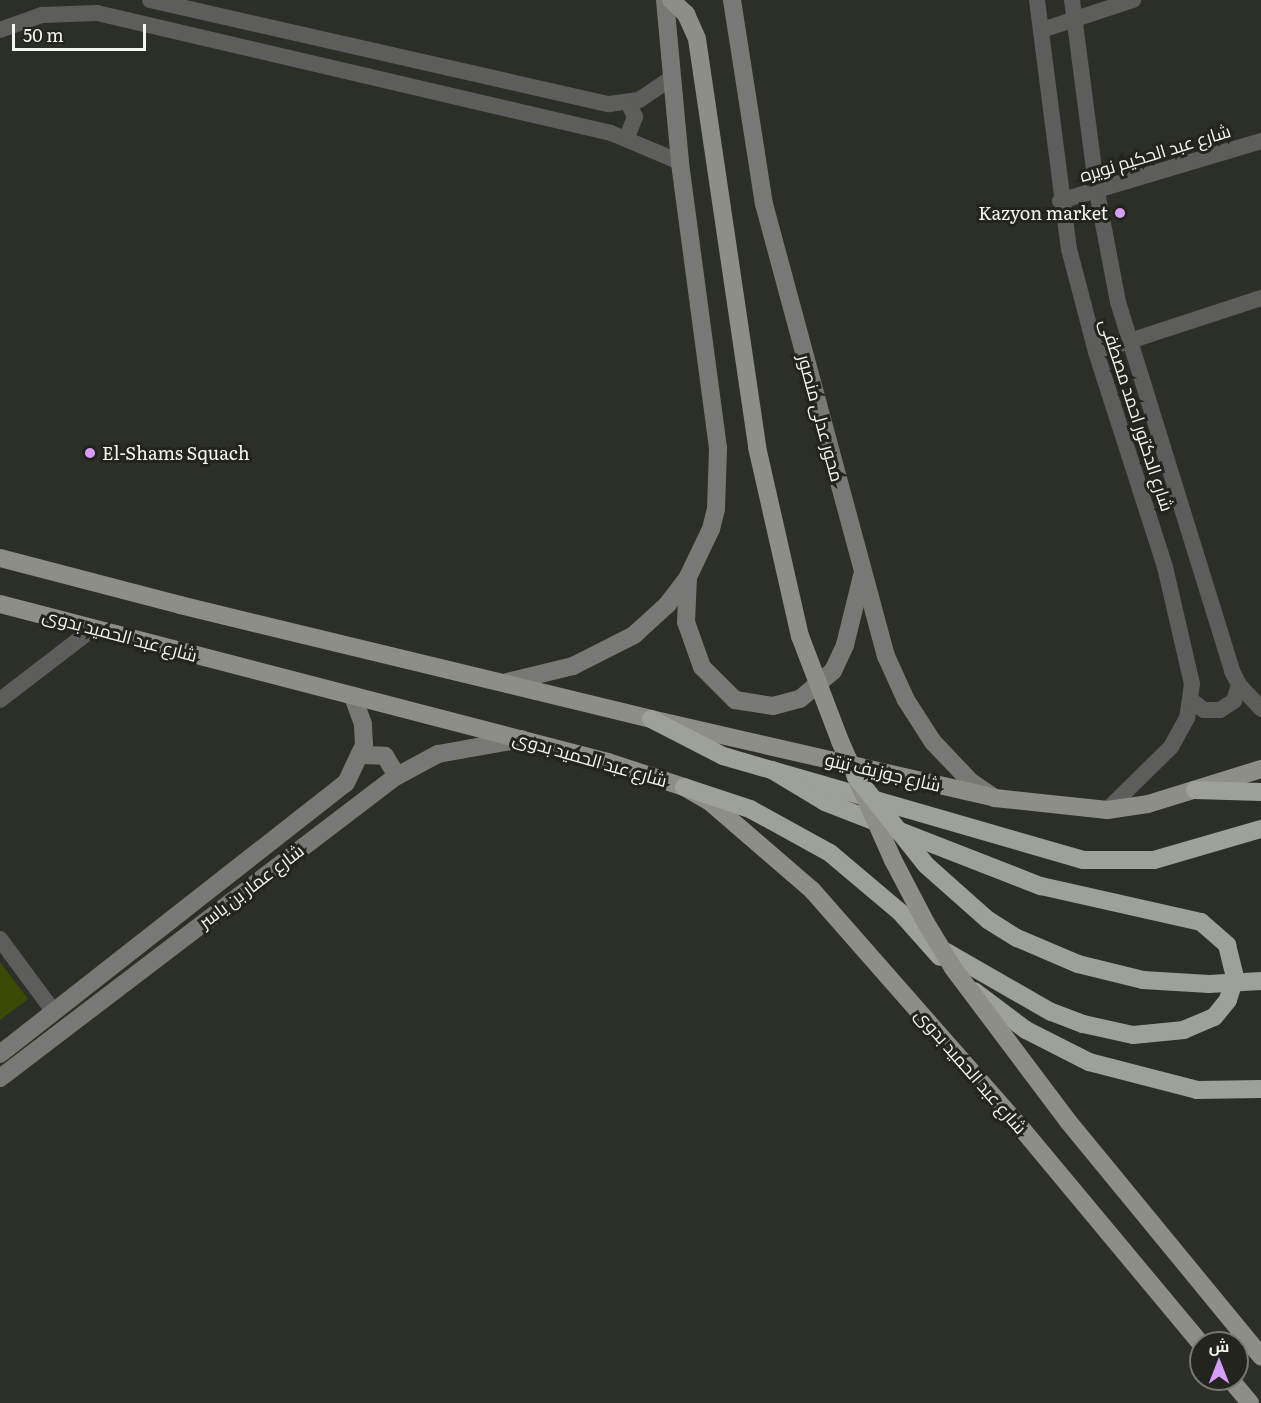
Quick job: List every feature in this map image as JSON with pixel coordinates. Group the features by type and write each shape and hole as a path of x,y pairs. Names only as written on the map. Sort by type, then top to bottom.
{"highway":[{"path":"651,719 702,748 1083,860 1155,860 1261,829"},
{"path":"772,770 825,802 1002,873 1089,900 1201,922 1227,945 1235,978 1228,1000 1214,1017 1184,1030 1133,1035 1083,1024 1052,1012 926,940"},
{"path":"856,777 926,865 988,920 1017,938 1078,964 1143,980 1209,984 1261,981"},
{"path":"684,786 750,809 830,853 863,877 926,940 954,974 1026,1030 1089,1062 1197,1090 1261,1089"},
{"path":"1195,790 1261,792"}],"main road":[{"path":"0,558 180,605 507,682 573,666 611,650 651,621 688,578 711,529 719,468 680,162 665,0"},
{"path":"671,0 686,14 697,39 757,447 800,636 856,777 893,860 953,968 1067,1120 1261,1356"},
{"name":"محور عدلى منصور","path":"732,0 764,204 886,656 906,700 950,761 994,798"},
{"path":"688,578 686,622 702,667 735,700 773,706 800,699 833,671 845,645 863,571"},
{"name":"شارع عبد الحميد بدوى","path":"0,604 523,739 684,786 737,822 813,890 1017,1123 1190,1331"},
{"name":"شارع جوزيف تيتو","path":"507,682 651,719 994,798 1107,810 1148,804 1261,769"},
{"name":"شارع عمار بن ياسر","path":"1,1051 346,783 362,755 363,724 352,696"},
{"name":"شارع عمار بن ياسر","path":"0,1078 397,776 438,754 523,739"},
{"path":"362,755 374,753 385,756 397,776"},
{"path":"1240,1391 1250,1403"}],"street":[{"path":"150,0 599,102 629,104 672,78"},
{"name":"شارع الدكتور احمد مصطفى","path":"1037,0 1060,201 1079,295 1165,567 1188,654 1191,700 1187,718 1171,747 1107,810"},
{"name":"شارع الدكتور احمد مصطفى","path":"1072,0 1097,192 1116,291 1239,685 1261,709"},
{"path":"1042,30 1133,0"},
{"path":"0,30 42,15 97,13 627,137 680,162"},
{"path":"627,137 635,117 629,104"},
{"name":"شارع عبد الحكيم نويره","path":"1060,201 1097,192 1261,141"},
{"path":"1096,352 1261,298"},
{"path":"0,700 94,628"},
{"path":"1191,700 1204,710 1220,710 1234,701 1239,685"},
{"path":"0,939 54,1012"}],"green space":[{"path":"0,962 28,999 0,1020"}],"place":[{"name":"Kazyon market","path":"1120,213"},
{"name":"El-Shams Squach","path":"90,453"}]}
